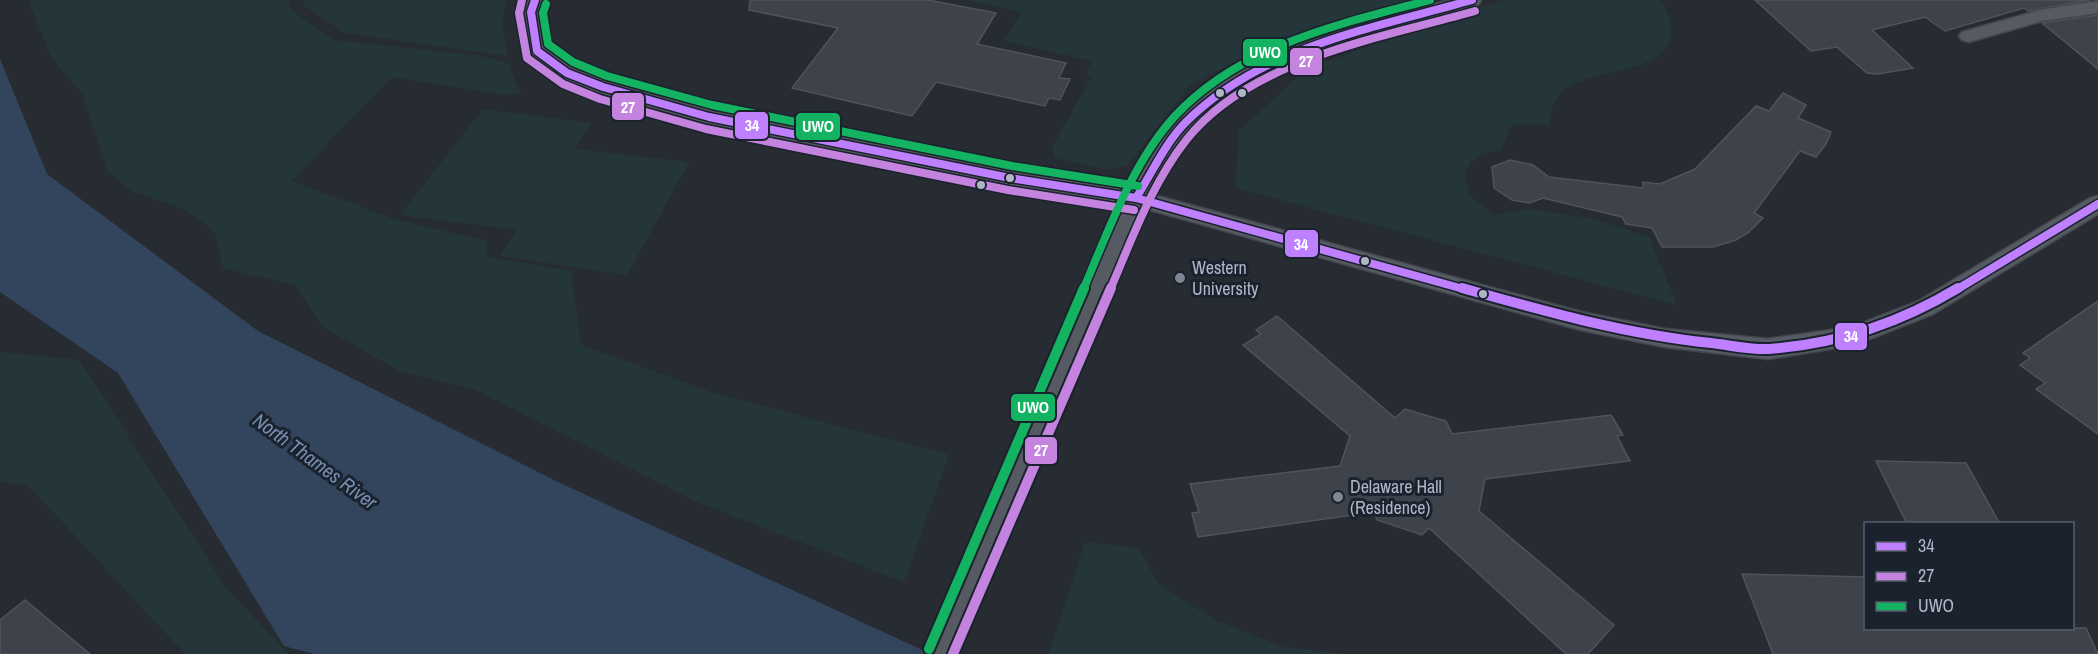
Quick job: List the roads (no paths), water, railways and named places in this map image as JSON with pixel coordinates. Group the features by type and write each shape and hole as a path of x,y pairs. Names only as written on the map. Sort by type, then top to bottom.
{"street":[{"path":"536,0 531,12 537,51 567,73 603,87 709,117 1010,178 1136,198 1581,321 1665,338 1768,349 1854,336 1925,308 2098,204"},
{"path":"940,654 1136,198 1152,176 1164,149 1186,121 1212,97 1292,54 1472,0"},
{"path":"1969,36 2040,16 2098,7"}],"water":[{"name":"North Thames River","path":"0,59 47,174 258,331 560,483 931,654 314,654 284,646 118,373 0,292"}],"place":[{"name":"Western University","path":"1180,278"},
{"name":"Delaware Hall (Residence)","path":"1338,497"}]}
